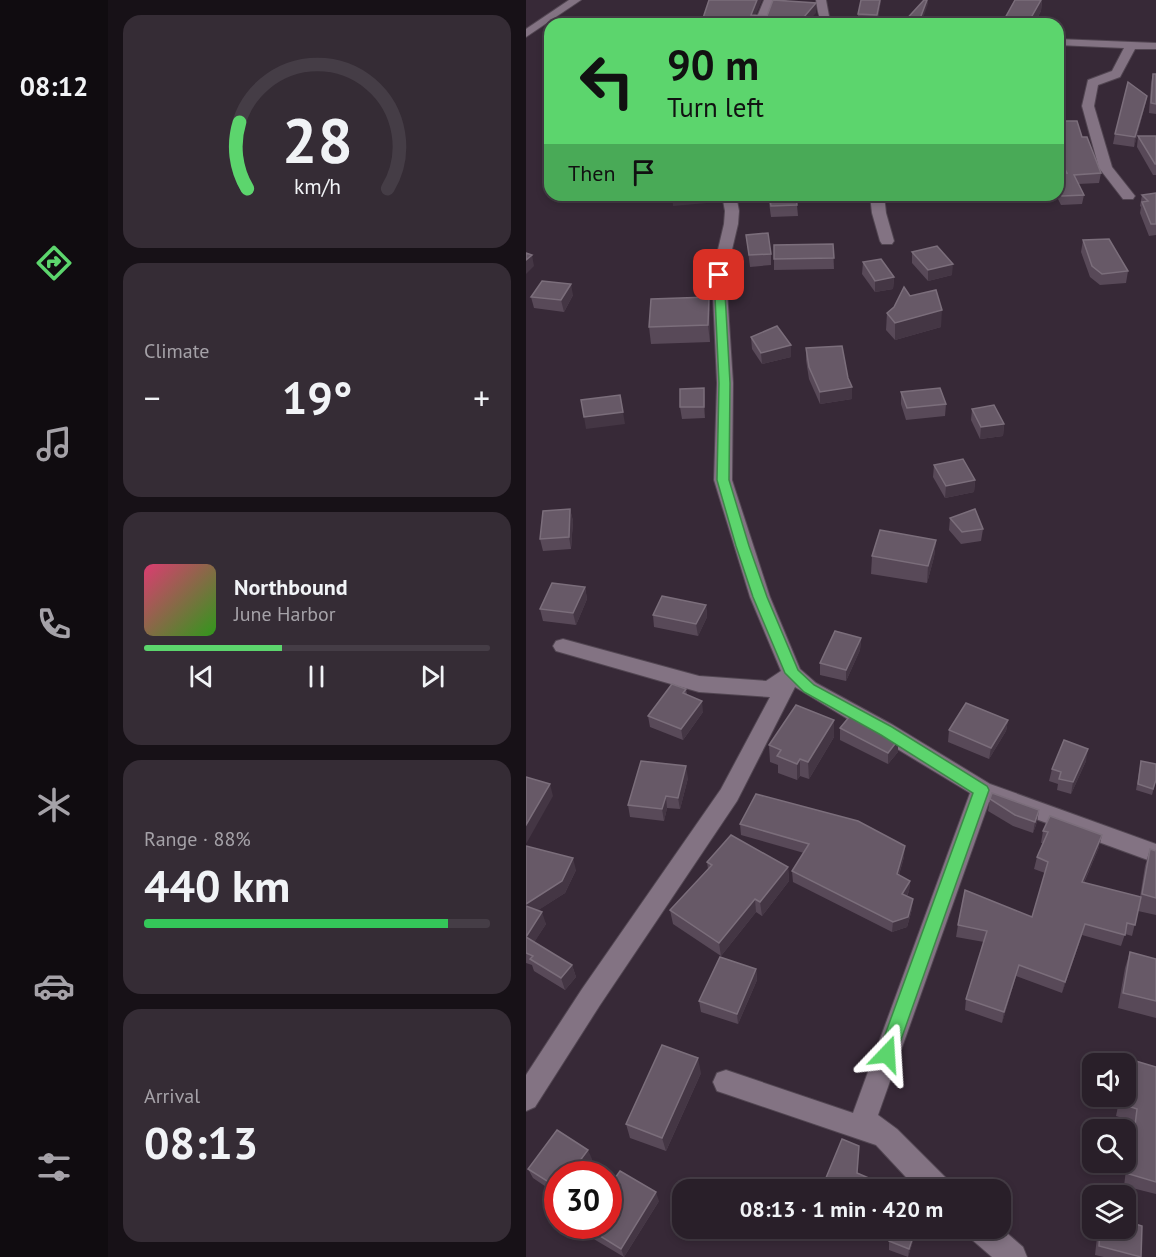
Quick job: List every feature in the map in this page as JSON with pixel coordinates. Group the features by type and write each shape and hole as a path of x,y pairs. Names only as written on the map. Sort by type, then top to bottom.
{"street":[{"path":"550,18 576,0"},
{"path":"765,18 769,1 781,0"},
{"path":"821,0 825,18"},
{"path":"526,34 544,22"},
{"path":"1064,42 1156,46"},
{"path":"1128,196 1106,168 1088,106 1092,83 1116,74 1131,45"},
{"path":"730,201 731,224 719,275 725,383 723,480 760,597 792,673 809,688 886,731 982,790 1156,854"},
{"path":"878,201 887,241"},
{"path":"563,646 699,684 769,689 792,673"},
{"path":"526,1098 591,997 729,795 792,673"},
{"path":"927,1179 888,1138 863,1120 982,790"},
{"path":"726,1082 888,1138"},
{"path":"993,1239 1013,1257"}],"building":[{"path":"709,0 757,0 751,15 767,16 773,0 816,3 803,18 703,18"},
{"path":"861,0 880,0 877,15 858,14"},
{"path":"924,0 927,0 920,18 908,18"},
{"path":"1015,0 1041,0 1031,18 1005,18"},
{"path":"1153,74 1156,74 1156,104 1151,103"},
{"path":"1128,82 1147,96 1135,137 1115,134"},
{"path":"1064,121 1077,121 1082,137 1087,137 1101,173 1074,175 1084,195 1064,196 1064,173 1067,173 1064,167"},
{"path":"1138,136 1156,136 1156,164 1155,164"},
{"path":"1156,193 1156,224 1151,224 1142,202 1148,201 1142,195"},
{"path":"770,201 797,201 797,205 771,206"},
{"path":"768,233 771,254 749,255 746,235"},
{"path":"1109,239 1128,271 1102,274 1092,266 1083,240"},
{"path":"833,244 834,258 774,259 774,245"},
{"path":"937,246 953,264 928,270 912,252"},
{"path":"881,259 894,277 875,281 863,262"},
{"path":"542,281 571,284 561,300 531,297"},
{"path":"904,287 910,296 936,290 942,310 895,323 887,313 894,307"},
{"path":"709,297 708,325 649,327 651,299"},
{"path":"777,326 791,345 761,353 751,337"},
{"path":"842,346 852,387 820,392 809,367 806,348"},
{"path":"704,388 704,407 680,407 680,389"},
{"path":"940,388 946,404 907,408 901,392"},
{"path":"620,395 623,412 584,417 581,400"},
{"path":"994,405 1004,424 981,427 972,409"},
{"path":"963,459 975,480 946,486 934,465"},
{"path":"570,509 569,537 540,539 543,511"},
{"path":"975,509 983,529 962,532 950,518"},
{"path":"880,530 936,540 928,566 872,556"},
{"path":"552,583 585,587 573,613 540,609"},
{"path":"662,596 706,605 696,624 653,615"},
{"path":"835,631 861,638 846,670 820,663"},
{"path":"672,684 686,689 683,693 702,701 681,729 648,716"},
{"path":"966,703 1008,720 991,748 949,730"},
{"path":"796,705 834,720 808,762 800,759 797,764 777,756 781,750 769,745"},
{"path":"850,716 898,740 888,753 840,728"},
{"path":"1064,740 1088,749 1073,782 1059,779 1061,772 1052,769"},
{"path":"641,761 686,766 678,798 666,796 662,809 628,805"},
{"path":"1141,761 1156,764 1156,780 1153,789 1138,784"},
{"path":"526,777 550,784 526,825"},
{"path":"992,793 1039,810 1035,822 1015,815 990,799"},
{"path":"756,794 858,821 905,846 897,874 910,881 902,894 913,899 908,917 893,922 792,871 809,844 740,824"},
{"path":"1050,816 1102,835 1082,882 1141,897 1135,925 1127,923 1125,935 1085,924 1065,982 1019,965 1004,1012 966,999 987,931 958,925 965,890 1032,917 1048,862 1037,857 1048,832 1043,831"},
{"path":"731,835 788,867 760,902 755,899 719,943 670,910 712,865 707,862"},
{"path":"526,846 573,858 562,881 526,904"},
{"path":"1150,849 1156,851 1156,898 1142,894"},
{"path":"526,906 542,912 526,937"},
{"path":"526,937 572,965 561,978 530,959 533,956 526,953"},
{"path":"1130,952 1156,959 1156,1001 1123,993"},
{"path":"720,957 756,969 737,1014 699,1001"},
{"path":"662,1045 698,1058 662,1138 626,1124"},
{"path":"1136,1061 1156,1067 1156,1182 1129,1174 1136,1173 1137,1109 1131,1107 1136,1107"},
{"path":"557,1130 588,1150 580,1161 544,1161 544,1179 528,1169"},
{"path":"842,1139 859,1146 857,1173 871,1179 826,1179"},
{"path":"622,1172 656,1192 621,1249 605,1239 622,1239"},
{"path":"1136,1224 1142,1226 1141,1257 1099,1246 1099,1239 1136,1239"},
{"path":"890,1239 912,1239 909,1249 889,1241"}],"route":[{"path":"719,275 725,383 723,480 760,597 792,673 809,688 863,717 982,790 887,1054"}]}
